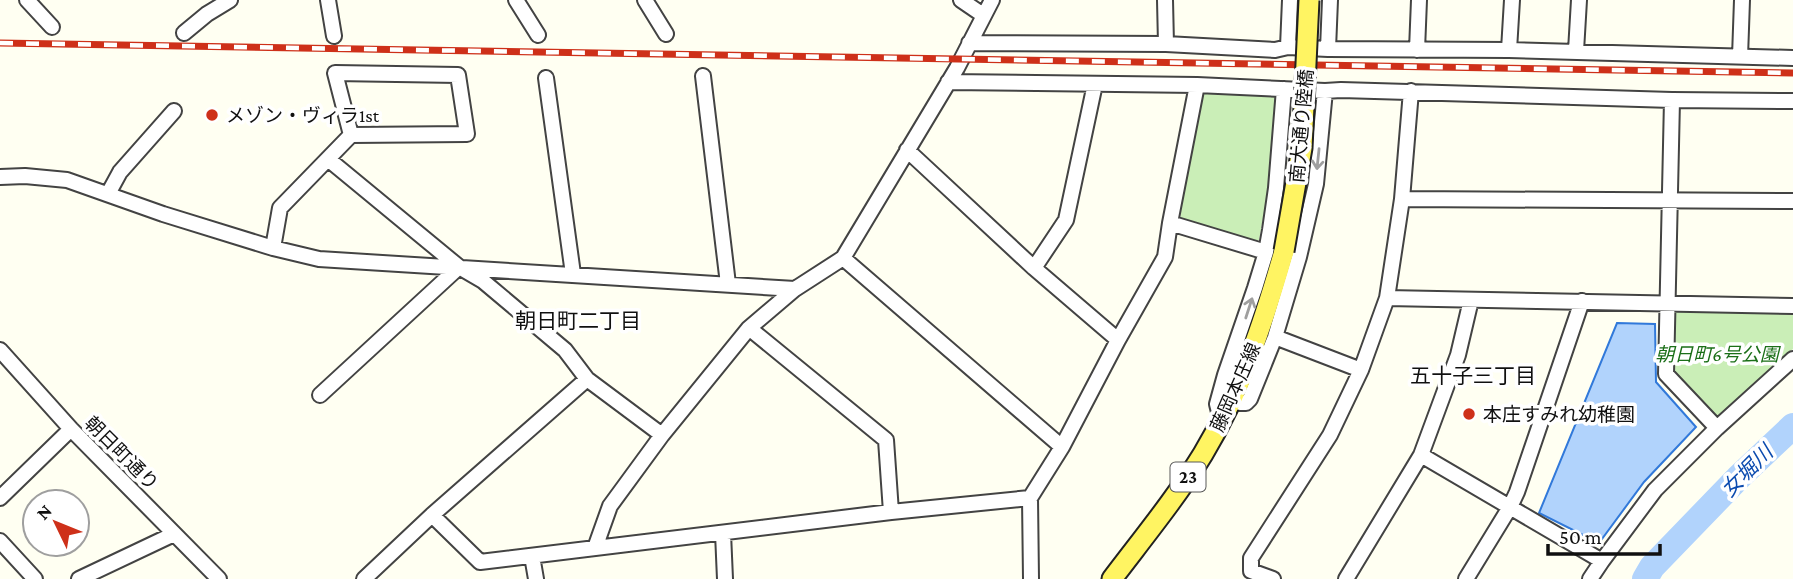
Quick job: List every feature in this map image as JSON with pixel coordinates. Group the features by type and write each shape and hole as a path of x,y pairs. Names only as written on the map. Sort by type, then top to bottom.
{"main road":[{"name":"南大通り陸橋","path":"1275,251 1302,148 1309,0"},
{"name":"藤岡本庄線","path":"1112,579 1163,512 1203,453 1221,420 1259,333 1275,251"}],"street":[{"path":"27,0 52,27"},
{"path":"184,33 230,0"},
{"path":"328,0 334,36"},
{"path":"516,0 538,35"},
{"path":"645,0 666,34"},
{"path":"961,0 983,15"},
{"path":"595,548 610,506 662,435 749,328 795,289 843,258 948,82 992,0"},
{"path":"1165,0 1166,44"},
{"path":"1288,47 1290,0"},
{"path":"1328,49 1330,0"},
{"path":"1417,50 1419,0"},
{"path":"1509,50 1512,0"},
{"path":"1576,51 1579,0"},
{"path":"1740,57 1742,0"},
{"path":"969,43 1166,44 1275,50 1288,47 1576,51 1793,58"},
{"path":"274,248 280,208 351,135 467,134 458,75 335,73 351,135"},
{"path":"703,76 728,284"},
{"path":"546,78 573,274"},
{"path":"948,82 1197,85 1325,91 1793,101"},
{"path":"1034,268 1066,220 1094,84"},
{"path":"1031,579 1030,498 1062,447 1165,257 1197,85"},
{"path":"1221,420 1217,404 1225,375 1275,251 1276,188 1284,89"},
{"path":"1230,401 1240,404 1246,403 1250,398 1275,337 1291,288 1316,184 1325,91"},
{"path":"1273,579 1251,571 1251,558 1330,435 1361,370 1387,298 1402,199 1411,91"},
{"path":"1672,100 1666,374 1717,428"},
{"path":"108,194 120,172 174,111"},
{"path":"907,150 1034,268 1118,340"},
{"path":"328,159 459,267 483,281 565,350 587,379 662,435"},
{"path":"0,177 25,176 67,180 163,214 319,259 795,289"},
{"path":"1402,199 1793,201"},
{"path":"1170,223 1275,251"},
{"path":"843,258 1062,447"},
{"path":"320,395 459,267"},
{"path":"1387,298 1793,306"},
{"path":"1346,579 1421,455 1458,355 1471,300"},
{"path":"1466,579 1517,492 1582,301"},
{"path":"749,328 886,440 891,512"},
{"path":"1275,337 1361,370"},
{"name":"朝日町通り","path":"0,350 71,429 219,579"},
{"path":"1590,579 1656,490 1717,428 1793,359"},
{"path":"365,579 432,515 587,379"},
{"path":"0,498 71,429"},
{"path":"1421,455 1602,561"},
{"path":"432,515 480,562 891,512 1030,498"},
{"path":"723,533 725,579"},
{"path":"79,579 174,534"},
{"path":"0,541 34,579"},
{"path":"532,556 537,579"}],"green space":[{"path":"1205,94 1273,95 1278,101 1276,149 1259,240 1183,222 1180,218 1199,98"},
{"name":"朝日町6号公園","path":"1679,307 1793,311 1793,349 1734,401 1719,418 1715,417 1670,372 1672,315"}],"water":[{"path":"1617,323 1655,324 1656,382 1696,427 1644,482 1599,543 1539,513"}],"waterway":[{"name":"女堀川","path":"1645,579 1652,567 1738,478 1793,426"}],"railway":[{"path":"0,43 1793,73"}],"place":[{"name":"メゾン・ヴィラ1st","path":"212,115"},
{"name":"本庄すみれ幼稚園","path":"1469,414"}],"district":[{"name":"朝日町二丁目","path":"578,321"},
{"name":"五十子三丁目","path":"1473,376"}]}
